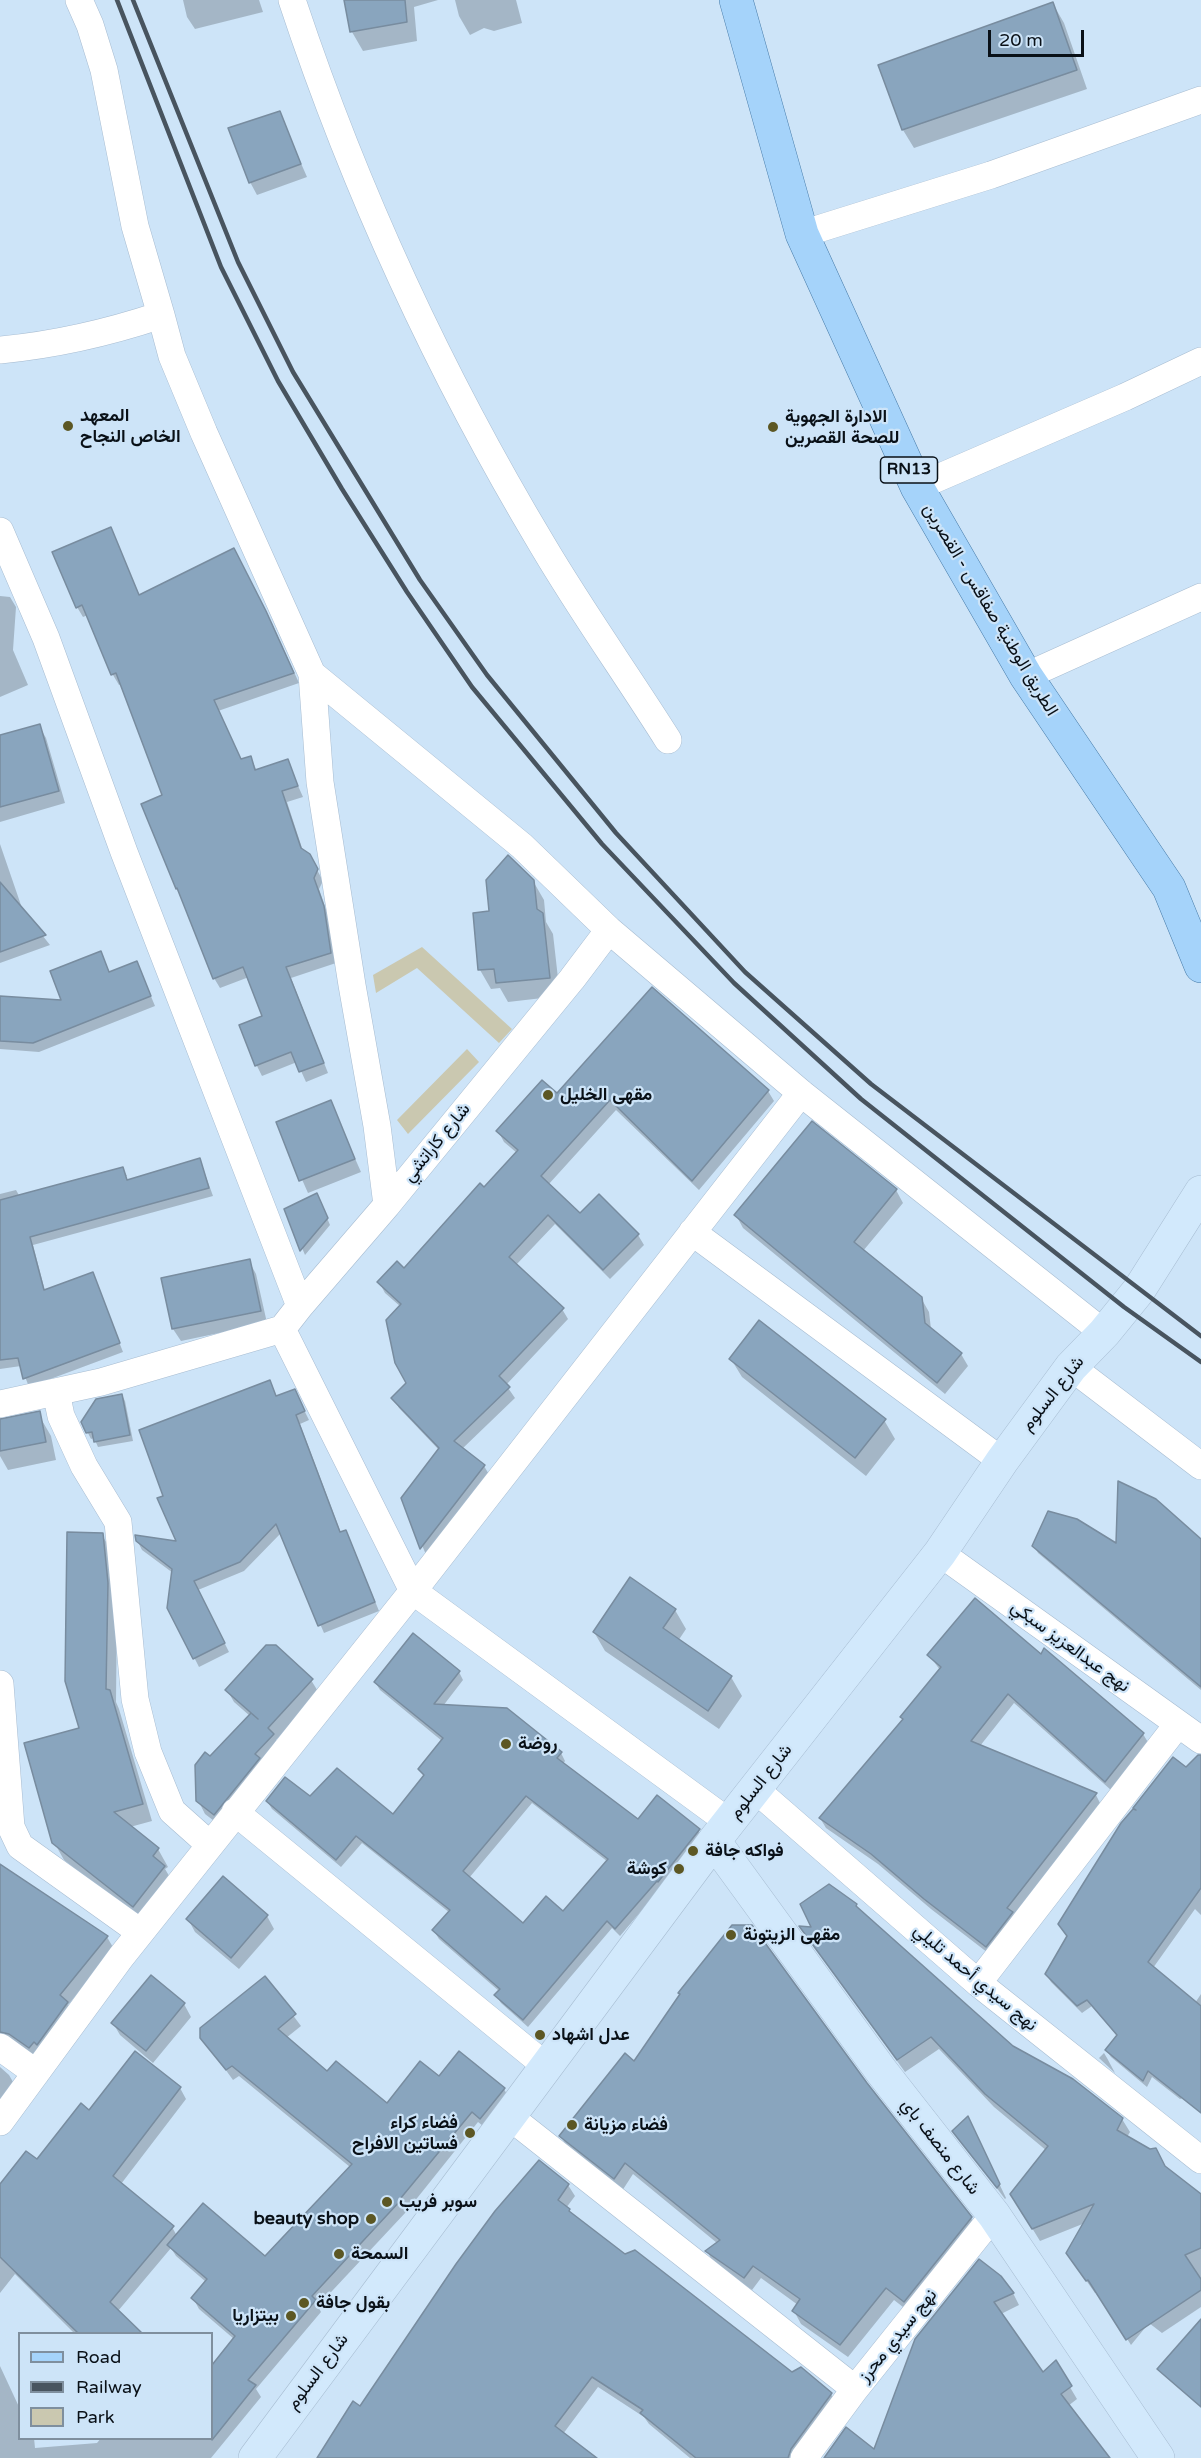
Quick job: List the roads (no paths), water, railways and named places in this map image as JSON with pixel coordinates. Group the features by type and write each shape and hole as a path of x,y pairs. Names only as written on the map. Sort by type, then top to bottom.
{"main road":[{"name":"الطريق الوطنية صفاقس - القصرين","path":"736,0 802,234 917,487 1026,676 1188,906 1201,966"}],"street":[{"path":"79,0 90,25 104,70 135,226 172,356 312,674 321,782 352,985 377,1126 387,1205"},
{"path":"292,0 331,113 383,237 444,366 500,472 544,548 668,740"},
{"path":"802,234 991,175 1201,100"},
{"path":"0,350 119,329 161,315"},
{"path":"917,487 1125,397 1201,361"},
{"path":"0,531 46,638 124,852 300,1306"},
{"path":"1026,676 1201,597"},
{"path":"312,674 522,846 609,930 801,1093 1104,1333"},
{"name":"شارع كاراتشي","path":"282,1329 387,1205 572,979 609,930"},
{"path":"0,2122 209,1844 413,1591 801,1093"},
{"name":"شارع السلوم","path":"255,2458 722,1832 940,1553 1002,1461 1071,1367 1104,1333 1139,1290 1201,1192"},
{"path":"692,1232 1002,1461"},
{"path":"0,1404 101,1382 282,1329 413,1591 722,1832"},
{"path":"1071,1367 1201,1466"},
{"path":"56,1392 61,1416 84,1466 118,1522 135,1699 148,1752 172,1811 209,1844"},
{"name":"نهج عبدالعزيز سبكي","path":"940,1553 1201,1740"},
{"path":"0,1684 7,1843 20,1846 141,1932"},
{"path":"978,1983 1178,1724"},
{"name":"نهج سيدي أحمد تليلي","path":"755,1789 978,1983 1199,2153"},
{"path":"235,1812 546,2067"},
{"name":"شارع منصف باي","path":"722,1832 882,2072 994,2215 1158,2458"},
{"path":"0,2047 36,2073"},
{"path":"510,2117 855,2389"},
{"name":"نهج سيدي محرز","path":"804,2458 855,2389 994,2215"}],"railway":[{"path":"117,0 221,267 278,381 407,592 472,687 602,844 734,983 861,1099 1124,1307 1201,1362"},
{"path":"133,0 238,262 293,372 420,580 487,675 616,833 745,972 871,1084 1201,1336"}],"place":[{"name":"المعهد الخاص النجاح","path":"68,426"},
{"name":"الادارة الجهوية للصحة القصرين","path":"773,427"},
{"name":"مقهى الخليل","path":"548,1095"},
{"name":"روضة","path":"506,1744"},
{"name":"فواكه جافة","path":"693,1851"},
{"name":"كوشة","path":"679,1869"},
{"name":"مقهى الزيتونة","path":"731,1935"},
{"name":"عدل اشهاد","path":"540,2035"},
{"name":"فضاء مزيانة","path":"572,2125"},
{"name":"فضاء كراء فساتين الافراح","path":"470,2133"},
{"name":"سوبر فريب","path":"387,2202"},
{"name":"beauty shop","path":"371,2219"},
{"name":"السمحة","path":"339,2254"},
{"name":"بقول جافة","path":"304,2303"},
{"name":"بيتزاريا","path":"291,2316"}]}
